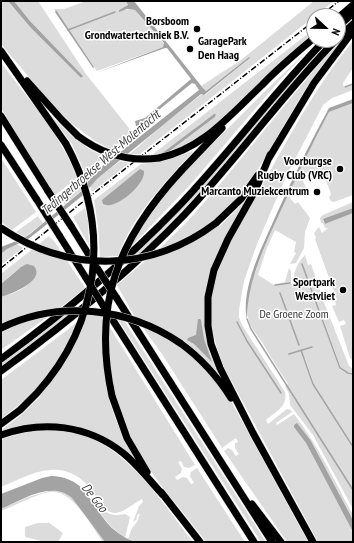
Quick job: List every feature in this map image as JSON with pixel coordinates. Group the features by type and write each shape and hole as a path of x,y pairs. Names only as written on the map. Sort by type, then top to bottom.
{"highway":[{"path":"1,228 25,242 51,253 81,260 108,262 136,259 164,252 191,240 216,223 240,199 258,175 314,82 353,31"},
{"path":"12,65 78,136 97,148 120,156 135,159 148,159 167,156 184,150 203,139 306,45"},
{"path":"1,359 80,298 115,268 154,231 194,189 283,85 318,48"},
{"path":"1,371 89,304 157,243 204,192 292,88 329,48"},
{"path":"1,51 66,144 80,175 91,214 94,244 92,279 84,312 76,335 61,363 37,393 20,410 1,424"},
{"path":"200,542 164,495 133,448 122,426 112,396 106,359 106,320 114,280 127,245 142,218 160,194 210,142 254,92"},
{"path":"1,116 272,542"},
{"path":"1,145 254,542"},
{"path":"270,155 255,191 218,259 211,279 207,307 208,330 213,351 220,368 253,433 313,542"},
{"path":"1,328 23,319 44,314 68,311 114,314 155,328 180,343 199,358 217,378 253,433"},
{"path":"1,435 21,429 45,426 71,429 89,434 106,442 123,453 138,466 164,495"},
{"path":"226,468 281,542"}],"green space":[{"path":"1,1 8,1 31,28 81,78 83,76 30,21 14,1 38,1 86,74 132,132 132,134 112,150 95,141 71,123 53,105 5,49 1,42"},
{"path":"86,1 126,1 128,5 119,10 135,10 164,44 163,47 97,71 54,9 64,9"},
{"path":"314,1 334,1 325,8 306,8 306,23 140,154 130,154 165,123 202,94 205,95 250,58 249,57 206,91 201,86 241,60"},
{"path":"306,35 306,40 275,67 244,100 220,122 191,144 167,153 215,117 216,115 214,114 161,154 153,154"},
{"path":"353,41 353,68 343,83 344,88 353,85 353,90 332,98 323,105 285,179 257,244 244,281 239,310 239,317 242,325 285,392 285,402 277,412 266,420 268,424 287,409 291,410 292,412 276,423 277,425 294,414 318,450 353,515 353,520 311,441 294,425 306,443 353,532 353,542 318,542 224,367 217,349 211,321 211,302 219,266 237,229 314,96 326,77"},
{"path":"310,48 280,80 190,185 128,250 151,210 174,183"},
{"path":"323,48 199,193 141,253 133,255 278,94"},
{"path":"334,48 337,48 313,78 246,186 231,204 213,220 219,227 244,202 252,190 221,248 205,315 226,384 205,360 188,344 181,339 178,344 194,357 207,371 232,403 308,542 287,542 224,451 228,448 232,450 236,456 239,454 235,448 235,443 238,442 236,438 222,448 162,354 133,314 117,285 158,250 186,223 216,189 323,59"},
{"path":"1,63 51,129 67,155 77,178 54,196 1,108"},
{"name":"De Groene Zoom","path":"353,103 353,195 334,202 331,201 329,198 331,194 322,170 316,173 314,170 301,175 308,194 304,197 296,188 291,194 292,196 290,198 295,204 298,202 310,218 305,232 304,248 296,263 290,264 296,253 294,252 296,242 275,230 258,275 274,285 285,282 289,268 291,271 291,284 307,279 340,370 353,375 353,446 314,384 305,358 303,358 313,384 353,449 353,509 313,435 290,405 289,394 285,386 288,384 252,328 248,318 248,303 252,283 260,260 269,236 329,112"},
{"path":"49,114 72,136 89,149 105,157 85,173 72,144"},
{"path":"192,151 193,152 150,200 124,241 118,256 100,257 94,200 141,164 164,161"},
{"path":"1,158 36,212 12,230 1,222"},
{"path":"120,161 129,163 92,192 90,186"},
{"path":"79,184 81,191 65,205 61,198"},
{"name":"Sportpark Westvliet","path":"353,202 353,208 323,220 325,224 353,213 353,361 350,358 340,326 346,324 344,320 339,322 332,306 336,305 335,301 337,300 314,233 319,227 322,233 328,228 325,228 323,223 321,223 320,218 323,215"},
{"path":"85,208 88,221 89,245 73,217"},
{"path":"38,216 43,223 25,237 16,232"},
{"path":"49,236 54,241 85,288 60,308 1,350 1,297 22,289 30,283 36,273 31,265 27,265 19,269 1,284 1,274"},
{"path":"17,244 23,248 1,265 1,254"},
{"path":"305,255 308,265 311,264 325,305 349,366 353,369 353,373 341,368 308,278 293,282 296,267"},
{"path":"95,307 109,326 195,465 189,468 184,467 181,461 178,462 182,469 181,473 175,477 177,480 183,477 187,478 191,484 194,483 190,476 191,472 197,468 245,542 206,542 156,478 138,452 125,427 114,394 108,396 114,415 130,450 141,467 130,457 72,427 1,433 1,430 20,416 41,396 34,390 26,399 1,419 1,380"},
{"path":"65,314 72,314 1,367 1,361"},
{"path":"117,318 123,319 266,542 261,542"},
{"path":"49,430 85,436 102,444 117,454 132,467 158,496 193,542 136,542 128,539 140,514 138,514 136,520 133,522 139,506 143,502 142,499 118,513 110,512 103,507 93,491 82,480 61,470 37,472 1,487 1,439 30,431"},
{"path":"53,490 67,494 72,498 87,518 66,496 50,492 1,511 1,509 28,497"},
{"path":"100,507 111,514 125,514 130,517 125,538 103,517 97,509"},
{"path":"87,518 105,542 102,541"},
{"path":"48,522 63,533 58,542 45,542 25,537 25,527"}],"shaded area":[{"path":"8,1 14,1 30,21 83,76 81,78 31,28"},
{"path":"126,1 134,1 206,91 249,57 250,58 204,95 201,94 97,179 82,196 36,233 28,239 7,249 1,254 1,247 30,234 85,188 91,175 199,90 195,84 192,83 139,126 136,126 135,121 145,118 191,79 167,48 96,73 163,47 164,43 135,10 127,9 119,12 119,10 128,5"},
{"path":"56,10 94,67 93,68 55,12"},
{"path":"353,99 353,103 329,112 299,172 258,262 250,291 247,320 247,294 254,266 295,173 329,108"},
{"path":"216,114 215,117 167,153 161,154"},
{"path":"140,169 144,171 143,176 140,183 129,195 115,204 103,204 102,200"},
{"path":"353,208 353,213 325,224 323,219"},
{"path":"27,264 34,266 36,272 35,277 26,286 1,297 1,284 21,267"},
{"path":"198,319 201,320 204,339 212,362 194,344 187,340 188,338 196,335"},
{"path":"297,423 311,441 353,520 353,532 306,443 294,427"},
{"path":"51,476 65,478 81,487 112,528 126,538 136,542 105,542 72,498 64,493 46,491 37,493 1,509 1,494"}],"waterway":[{"path":"68,30 115,12"},
{"path":"345,87 353,84"},
{"path":"302,264 340,368 353,374"},
{"path":"295,281 307,279"},
{"path":"275,285 290,283"},
{"path":"280,293 299,345"},
{"path":"247,319 251,329 353,490"},
{"path":"237,322 247,341 281,393"},
{"path":"289,354 312,347"},
{"path":"301,350 313,384 353,447"}],"railway":[{"path":"330,8 339,1"},
{"path":"1,268 75,208 306,27"}],"place":[{"name":"Borsboom Grondwatertechniek B.V.","path":"197,29"},
{"name":"GaragePark Den Haag","path":"190,49"},
{"name":"Voorburgse Rugby Club (VRC)","path":"340,169"},
{"name":"Marcanto Muziekcentrum","path":"317,192"},
{"name":"Sportpark Westvliet","path":"343,290"}],"water label":[{"name":"Tedingerbroekse West-Molentocht","path":"101,163"},
{"name":"De Goo","path":"94,498"}]}
